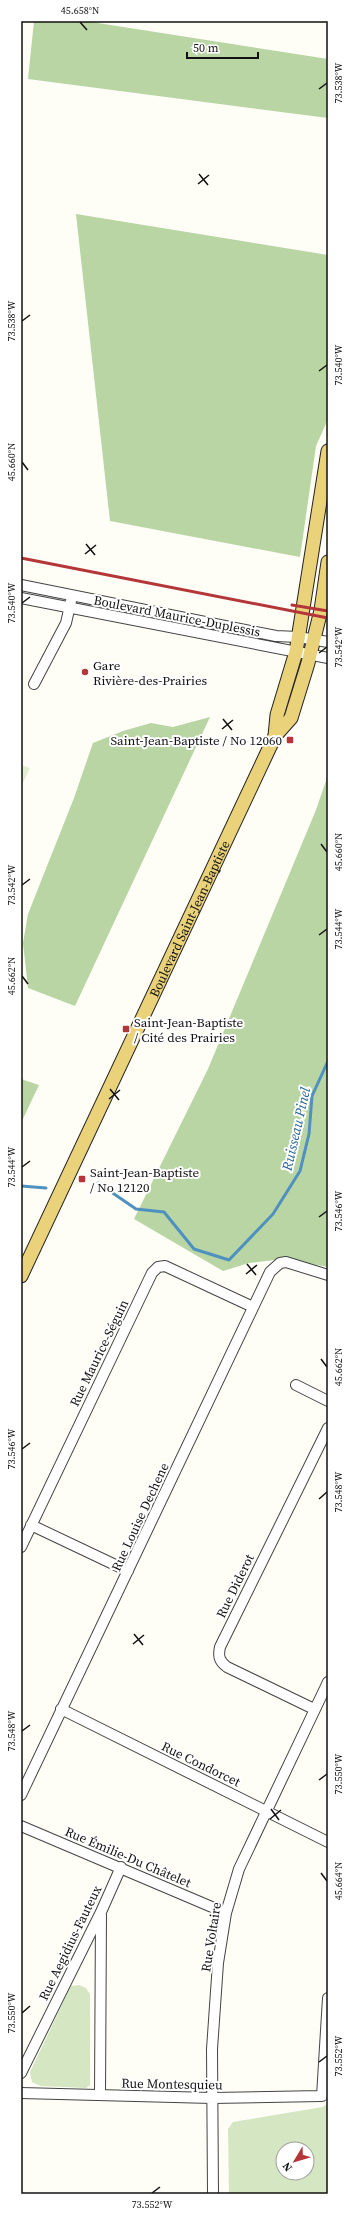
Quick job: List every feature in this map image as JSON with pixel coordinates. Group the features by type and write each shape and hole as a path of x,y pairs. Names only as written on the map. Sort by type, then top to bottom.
{"main road":[{"name":"Boulevard Saint-Jean-Baptiste","path":"275,736 277,715 296,652 313,555 328,451"},
{"name":"Boulevard Saint-Jean-Baptiste","path":"21,1276 275,736 291,718 311,654 322,610 328,562"}],"street":[{"name":"Boulevard Maurice-Duplessis","path":"21,585 276,636 298,637 328,642"},
{"path":"34,684 66,623 72,596"},
{"name":"Boulevard Maurice-Duplessis","path":"21,598 328,658"},
{"name":"Rue Louise Dechene","path":"21,1795 270,1272 280,1263 291,1263 328,1275"},
{"name":"Rue Maurice-Séguin","path":"21,1547 152,1273 158,1267 165,1266 253,1307"},
{"path":"296,1385 328,1401"},
{"name":"Rue Diderot","path":"314,1710 227,1667 219,1660 218,1653 328,1428"},
{"path":"31,1526 128,1571"},
{"name":"Rue Voltaire","path":"212,2194 214,2005 226,1913 239,1869 328,1682"},
{"name":"Rue Condorcet","path":"61,1710 266,1810 328,1842"},
{"name":"Rue Émilie-Du Châtelet","path":"21,1826 226,1913"},
{"name":"Rue Aegidius-Fauteux","path":"21,2073 101,1912 120,1867"},
{"path":"100,2095 101,1912"},
{"name":"Rue Montesquieu","path":"21,2093 212,2098 322,2096 328,1998"}],"green space":[{"path":"34,21 85,21 328,59 328,118 28,79"},
{"path":"76,214 328,255 328,419 316,446 300,557 110,521"},
{"path":"210,717 75,1006 28,988 23,943 28,914 74,798 93,743 123,731 151,723 173,727"},
{"path":"21,765 30,768 22,785 21,785"},
{"path":"328,775 328,1267 283,1259 249,1263 223,1271 134,1219 208,1069 316,810"},
{"path":"21,1079 39,1085 21,1123"},
{"path":"79,1985 86,1988 90,1994 90,2085 86,2088 41,2086 32,2082 30,2072 71,1986"},
{"path":"328,2103 328,2194 229,2194 228,2129 233,2122 323,2107"}],"waterway":[{"name":"Ruisseau Pinel","path":"98,1183 136,1209 164,1212 194,1249 229,1260 273,1214 300,1171 309,1134 312,1096 328,1061"},
{"name":"Ruisseau Pinel","path":"21,1186 46,1188"}],"railway":[{"path":"21,558 328,618"},
{"path":"292,605 328,611"}],"place":[{"name":"Gare Rivière-des-Prairies","path":"85,672"},
{"name":"Saint-Jean-Baptiste / No 12060","path":"290,740"},
{"name":"Saint-Jean-Baptiste / Cité des Prairies","path":"126,1029"},
{"name":"Saint-Jean-Baptiste / No 12120","path":"82,1179"}]}
